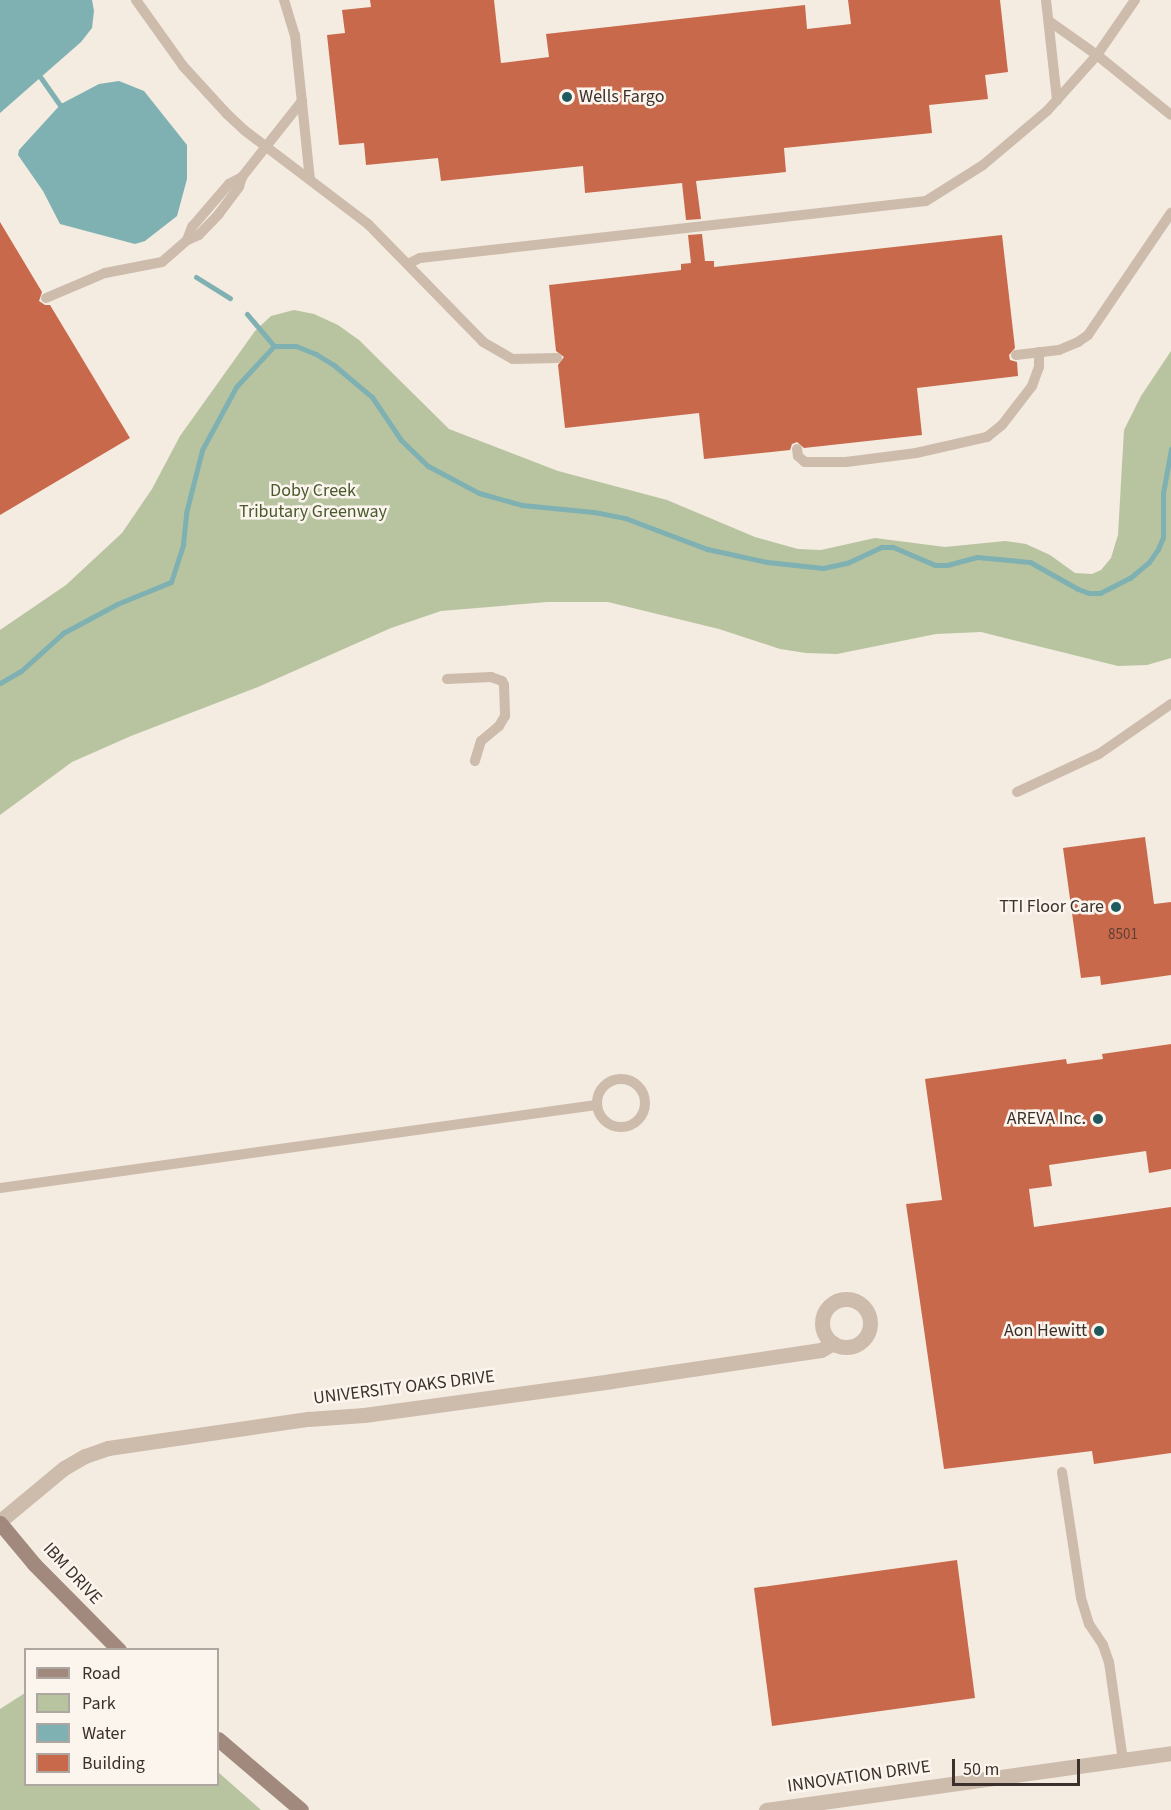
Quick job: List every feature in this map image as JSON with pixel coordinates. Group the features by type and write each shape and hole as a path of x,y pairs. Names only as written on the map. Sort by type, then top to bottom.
{"street":[{"name":"UNIVERSITY OAKS DRIVE","path":"0,1522 74,1462 108,1448 298,1421 373,1414 611,1382 820,1350 833,1343"},
{"name":"IBM DRIVE","path":"0,1522 42,1572 117,1648"},
{"path":"219,1740 301,1810"},
{"name":"INNOVATION DRIVE","path":"766,1810 1171,1753"}],"lane":[{"path":"136,0 154,29 195,80 244,130 362,219 493,350 523,361 557,358"},
{"path":"284,0 295,35 310,179"},
{"path":"1046,0 1057,100"},
{"path":"408,264 420,258 920,203 938,195 983,165 1026,130 1097,56 1135,0"},
{"path":"1049,21 1097,56 1171,116"},
{"path":"46,298 105,273 162,262 187,240 192,227 229,184 242,177 302,101"},
{"path":"1016,355 1069,347 1088,335 1171,213"},
{"path":"798,449 798,456 805,462 846,462 936,449 987,436 1002,425 1032,386 1039,367 1039,352"},
{"path":"447,679 491,677 502,681 504,685 505,716 499,726 481,741 475,761"},
{"path":"1017,792 1099,754 1171,704"},
{"path":"620,1078 636,1083 641,1089 646,1105 639,1120 624,1127 609,1124 602,1118 596,1105 600,1090 605,1084 620,1078"},
{"path":"0,1188 596,1105"},
{"path":"1062,1472 1081,1598 1089,1624 1103,1645 1109,1662 1123,1760"}],"green space":[{"name":"Doby Creek Tributary Greenway","path":"294,310 314,314 338,325 359,340 449,429 558,471 667,500 755,537 798,549 821,550 875,538 945,547 1005,541 1026,544 1050,555 1075,573 1092,574 1101,570 1111,558 1118,535 1124,430 1141,396 1171,351 1171,658 1147,665 1118,666 981,632 936,634 837,654 806,653 780,649 719,629 608,602 547,602 441,611 391,628 258,687 131,736 72,762 0,815 0,630 66,585 122,533 152,489 180,436 255,331 271,316"},
{"path":"24,1694 24,1786 219,1786 219,1773 261,1810 0,1810 0,1709"}],"water":[{"path":"0,0 92,0 94,11 92,28 81,42 0,113"},
{"path":"119,81 144,91 187,145 187,179 177,216 145,241 135,244 60,224 43,191 18,155 19,150 61,104 99,84"}],"building":[{"name":"Wells Fargo","path":"370,0 494,0 501,63 549,57 546,34 805,5 807,29 851,24 848,0 1000,0 1008,72 985,75 988,99 929,105 932,133 784,148 786,172 696,181 701,219 686,220 682,183 585,193 583,166 441,181 438,158 366,165 364,143 339,145 327,35 345,33 342,10 371,7"},
{"path":"0,222 42,292 39,301 50,305 130,438 0,515"},
{"path":"702,234 705,261 714,261 714,267 1002,235 1015,348 1009,355 1010,360 1017,362 1018,376 917,388 922,435 804,448 797,442 792,444 790,450 704,459 699,413 565,428 558,365 564,357 556,351 549,285 681,270 681,264 691,263 688,235"},
{"path":"1145,837 1154,904 1171,902 1171,975 1101,985 1100,976 1081,978 1063,848"},
{"path":"1171,1044 1171,1169 1149,1173 1146,1151 1049,1165 1052,1186 1029,1189 1034,1227 1171,1207 1171,1453 1094,1464 1092,1451 944,1469 906,1204 942,1200 925,1079 1066,1059 1067,1064 1103,1059 1102,1054"},
{"path":"957,1560 975,1698 772,1726 754,1588"}],"waterway":[{"path":"41,78 60,105"},
{"path":"196,277 230,298"},
{"path":"247,314 274,346"},
{"path":"0,683 21,671 63,633 117,604 171,582 183,544 186,513 202,450 236,387 274,346 296,346 316,354 335,366 372,397 401,440 428,466 479,493 522,505 594,512 625,518 707,549 767,562 823,568 847,563 881,547 893,547 935,565 947,565 977,557 1030,562 1078,589 1089,593 1100,593 1130,578 1149,562 1158,549 1163,537 1163,493 1171,449"}],"place":[{"name":"Wells Fargo","path":"567,97"},
{"name":"TTI Floor Care","path":"1116,907"},
{"name":"AREVA Inc.","path":"1098,1119"},
{"name":"Aon Hewitt","path":"1099,1331"}]}
